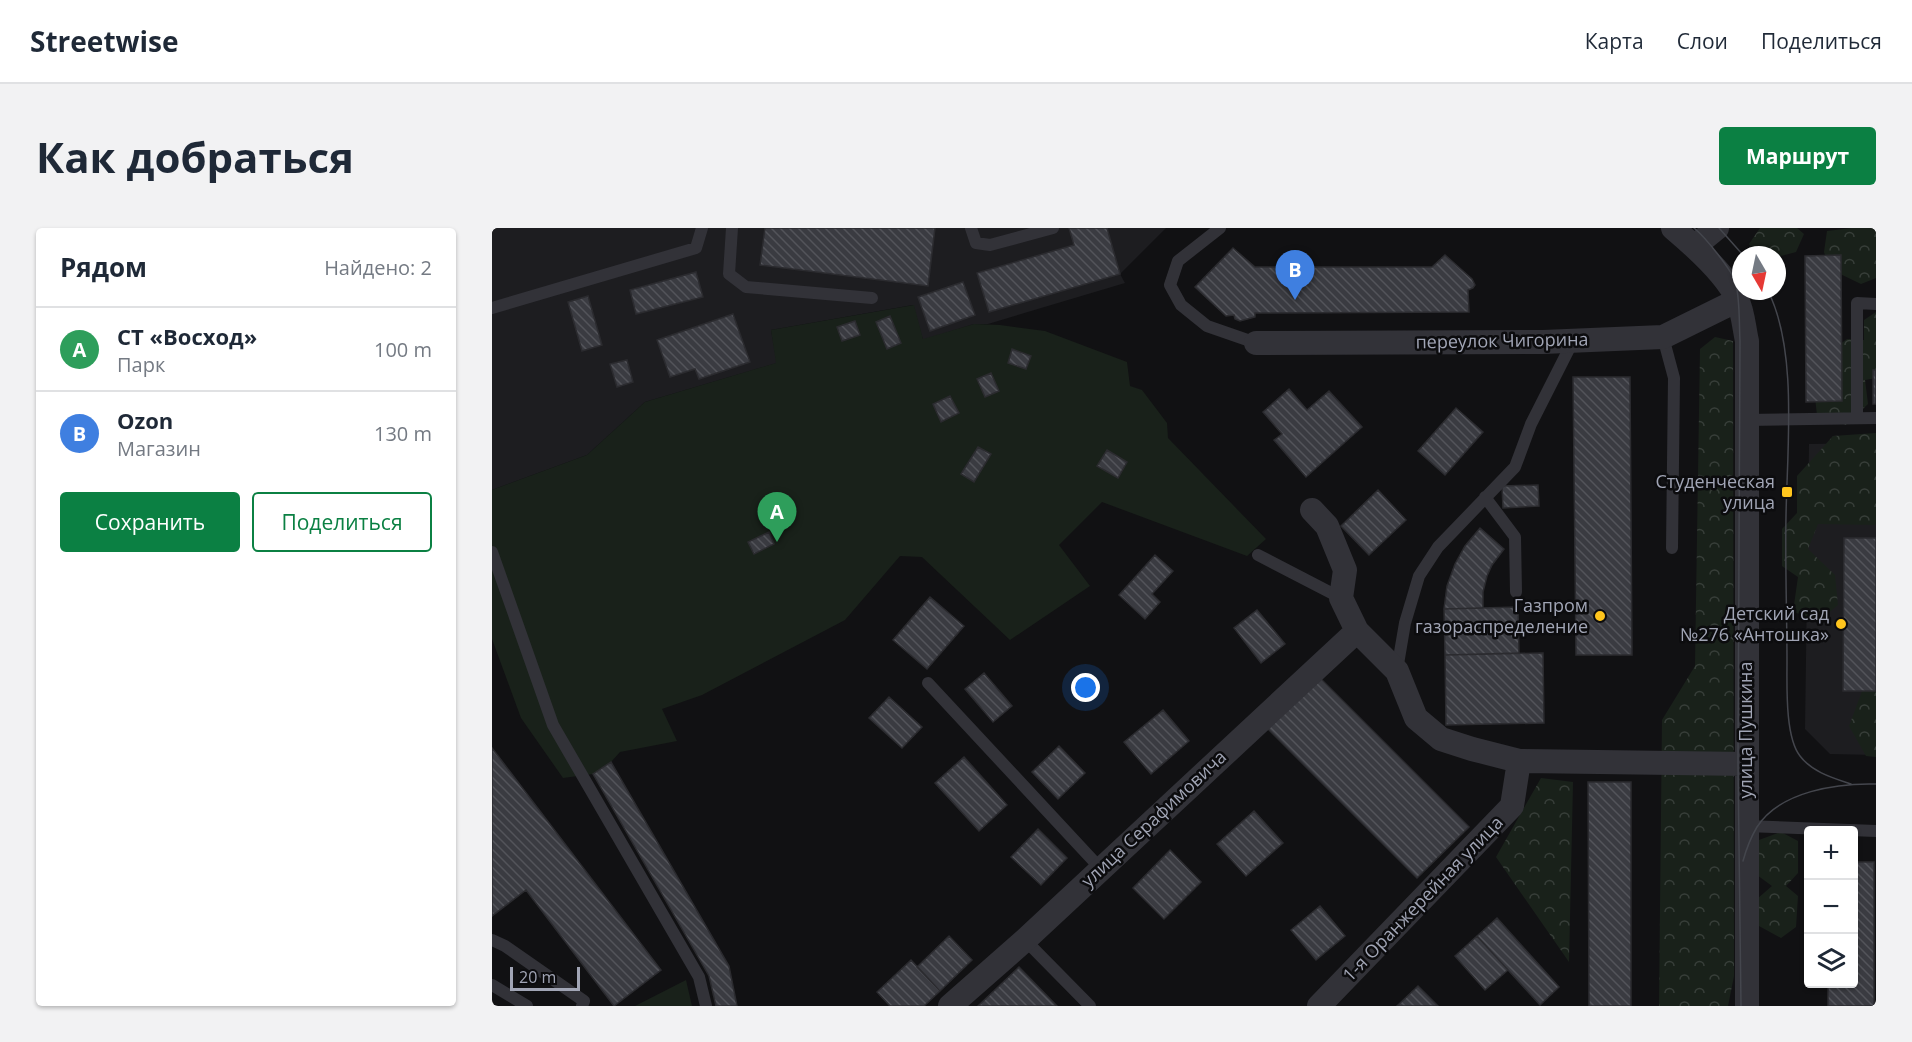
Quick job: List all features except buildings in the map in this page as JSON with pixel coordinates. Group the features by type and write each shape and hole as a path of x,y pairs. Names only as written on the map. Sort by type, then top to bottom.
{"street":[{"name":"улица Пушкина","path":"1673,228 1695,246 1732,289"},
{"path":"1695,246 1717,228"},
{"name":"переулок Чигорина","path":"1256,343 1573,341 1663,337 1738,300"},
{"name":"улица Пушкина","path":"1738,300 1746,341 1747,1006"},
{"path":"1312,510 1327,526 1345,570 1341,598 1357,631 1397,671 1416,718 1441,739 1519,761 1746,764"},
{"name":"улица Серафимовича","path":"950,1006 1025,940 1357,631"},
{"name":"1-я Оранжерейная улица","path":"1319,1006 1512,806 1519,761"}],"lane":[{"path":"492,309 696,248 702,228"},
{"path":"732,228 729,274 746,286 873,298"},
{"path":"971,228 975,243 990,245 1053,228"},
{"path":"1220,228 1178,261 1170,285 1181,305 1207,326 1256,343"},
{"path":"1857,418 1857,303 1876,304"},
{"path":"1663,337 1674,378 1672,548"},
{"path":"1397,671 1406,623 1419,576 1438,547 1515,467 1531,424 1573,341"},
{"path":"1746,420 1876,418"},
{"path":"1485,497 1515,537 1516,592"},
{"path":"492,552 553,725 699,977 706,1006"},
{"path":"1258,555 1341,598"},
{"path":"927,683 1101,869"},
{"path":"1746,826 1876,831"},
{"path":"492,940 505,946 584,1000 582,1006"},
{"path":"1025,940 1090,1006"},
{"path":"492,985 527,1006"}],"shaded area":[{"path":"492,228 1166,228 1120,274 1125,283 988,324 974,324 923,340 913,305 771,330 777,363 645,402 587,455 492,490"},
{"name":"Детский сад №276 «Антошка»","path":"1876,443 1876,755 1830,754 1805,729 1809,444"}],"green space":[{"path":"1760,228 1797,228 1804,234 1796,252 1786,255 1786,246 1750,246 1749,244"},
{"path":"1876,228 1876,278 1861,284 1830,269 1824,252 1827,231"},
{"path":"914,305 923,339 974,324 1000,325 1045,331 1127,362 1130,386 1142,390 1167,423 1168,438 1266,539 1247,556 1102,502 1059,545 1090,586 1010,640 922,557 900,556 845,620 702,695 662,709 677,741 620,752 611,762 593,774 563,778 521,718 492,639 492,490 587,455 645,402 776,363 771,330"},
{"path":"1876,312 1876,378 1865,380 1868,404 1846,425 1817,415 1815,397 1828,353 1847,339 1864,340 1864,320"},
{"path":"1715,337 1733,341 1734,976 1728,1006 1659,1006 1662,720 1695,666 1700,349"},
{"path":"1876,433 1875,525 1818,524 1808,549 1835,575 1838,605 1820,620 1793,612 1798,577 1782,566 1782,529 1797,513 1797,476 1833,436"},
{"path":"1876,674 1876,757 1866,756 1849,726 1867,678"},
{"path":"1541,778 1573,782 1569,962 1496,857"},
{"path":"1781,832 1798,841 1798,873 1786,886 1798,896 1796,927 1781,938 1759,926 1757,899 1772,886 1757,875 1759,840"},
{"path":"686,980 692,1006 635,1006"}],"tram line":[{"path":"1694,228 1730,271 1736,284 1739,305 1738,763 1741,1006"},
{"path":"1719,228 1735,246"},
{"path":"1771,300 1784,342 1789,401 1786,516 1789,724 1795,747 1805,762 1823,774 1851,784"},
{"path":"1743,861 1757,827 1780,805 1795,797 1828,788 1876,784"}],"place":[{"name":"Ozon","path":"1295,300"},
{"name":"Студенческая улица","path":"1787,492"},
{"name":"СТ «Восход»","path":"777,542"},
{"name":"Газпром газораспределение","path":"1600,616"},
{"name":"Детский сад №276 «Антошка»","path":"1841,624"}]}
